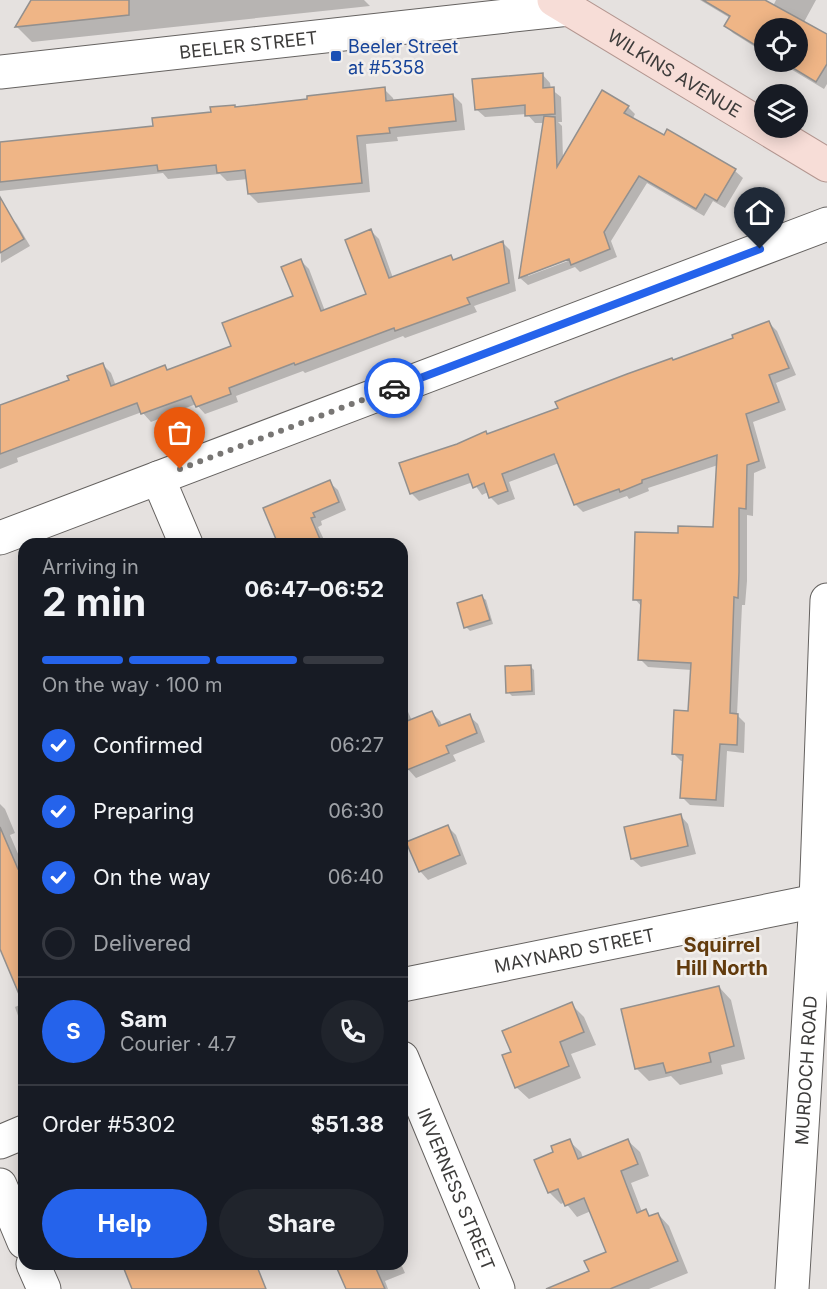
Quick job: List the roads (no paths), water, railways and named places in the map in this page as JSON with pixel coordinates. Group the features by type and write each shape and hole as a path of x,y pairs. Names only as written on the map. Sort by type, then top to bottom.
{"main road":[{"name":"WILKINS AVENUE","path":"561,5 827,165"}],"street":[{"name":"BEELER STREET","path":"0,72 561,5"},
{"path":"0,538 827,224"},
{"path":"158,478 183,538"},
{"name":"MURDOCH ROAD","path":"792,1289 816,901 827,600"},
{"name":"MAYNARD STREET","path":"408,984 816,901"},
{"name":"INVERNESS STREET","path":"408,1072 498,1289"},
{"path":"0,1142 18,1134"},
{"path":"0,1185 18,1228"},
{"path":"36,1270 44,1289"}],"place":[{"name":"Beeler Street at #5358","path":"336,56"}],"district":[{"name":"Squirrel Hill North","path":"722,956"}]}
